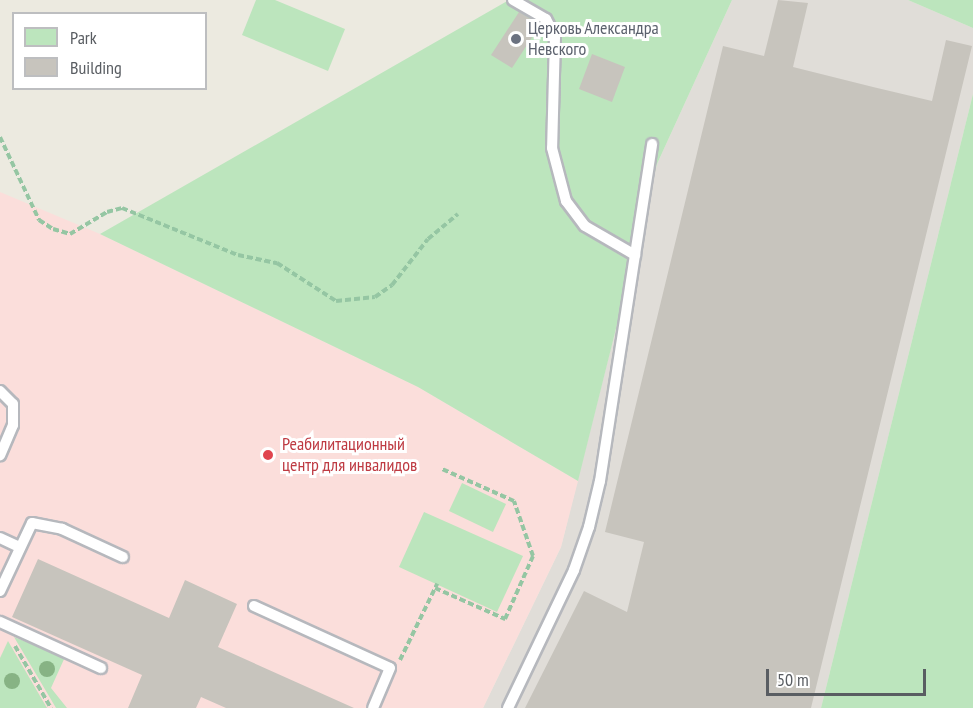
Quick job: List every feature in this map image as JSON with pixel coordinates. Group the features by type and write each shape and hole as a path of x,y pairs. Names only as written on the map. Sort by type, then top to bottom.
{"lane":[{"path":"513,0 546,19 555,37 552,147 566,201 585,226 635,255"},
{"path":"508,708 574,570 589,527 652,144"},
{"path":"0,392 13,404 13,425 0,455"},
{"path":"0,591 19,547 32,524 62,529 123,557"},
{"path":"0,538 19,547"},
{"path":"254,606 390,668 373,708"},
{"path":"0,622 101,668"}],"path":[{"path":"0,137 39,220 52,230 70,234 107,212 122,208 238,255 277,263 336,301 375,297 392,285 428,239 458,214"},
{"path":"390,668 403,657 436,586 505,619 533,556 514,501 486,492 442,469"},
{"path":"11,640 51,708"}],"shaded area":[{"path":"732,0 908,0 973,28 973,94 821,708 483,708 561,547 657,164"},
{"name":"Реабилитационный центр для инвалидов","path":"0,192 100,234 418,387 578,481 561,547 483,708 0,708"}],"green space":[{"path":"256,0 275,0 345,29 328,71 242,35"},
{"path":"509,0 732,0 657,164 578,481 418,387 100,234"},
{"path":"908,0 973,0 973,28"},
{"path":"973,94 973,708 821,708"},
{"path":"462,483 506,504 493,532 449,511"},
{"path":"424,512 523,556 497,612 399,567"},
{"path":"14,637 65,657 51,688 67,708 56,708"},
{"path":"8,641 47,708 0,708 0,658"}],"building":[{"path":"778,0 808,3 793,67 932,101 946,40 972,46 811,708 525,708 584,591 627,612 644,542 605,532 723,46 764,56"},
{"name":"Церковь Александра Невского","path":"519,12 540,25 512,68 491,55"},
{"path":"592,54 625,67 612,102 579,89"},
{"path":"38,559 169,618 185,580 237,604 218,647 354,708 226,708 201,697 196,708 128,708 142,675 12,617"}],"place":[{"name":"Церковь Александра Невского","path":"516,39"},
{"name":"Реабилитационный центр для инвалидов","path":"268,455"}]}
